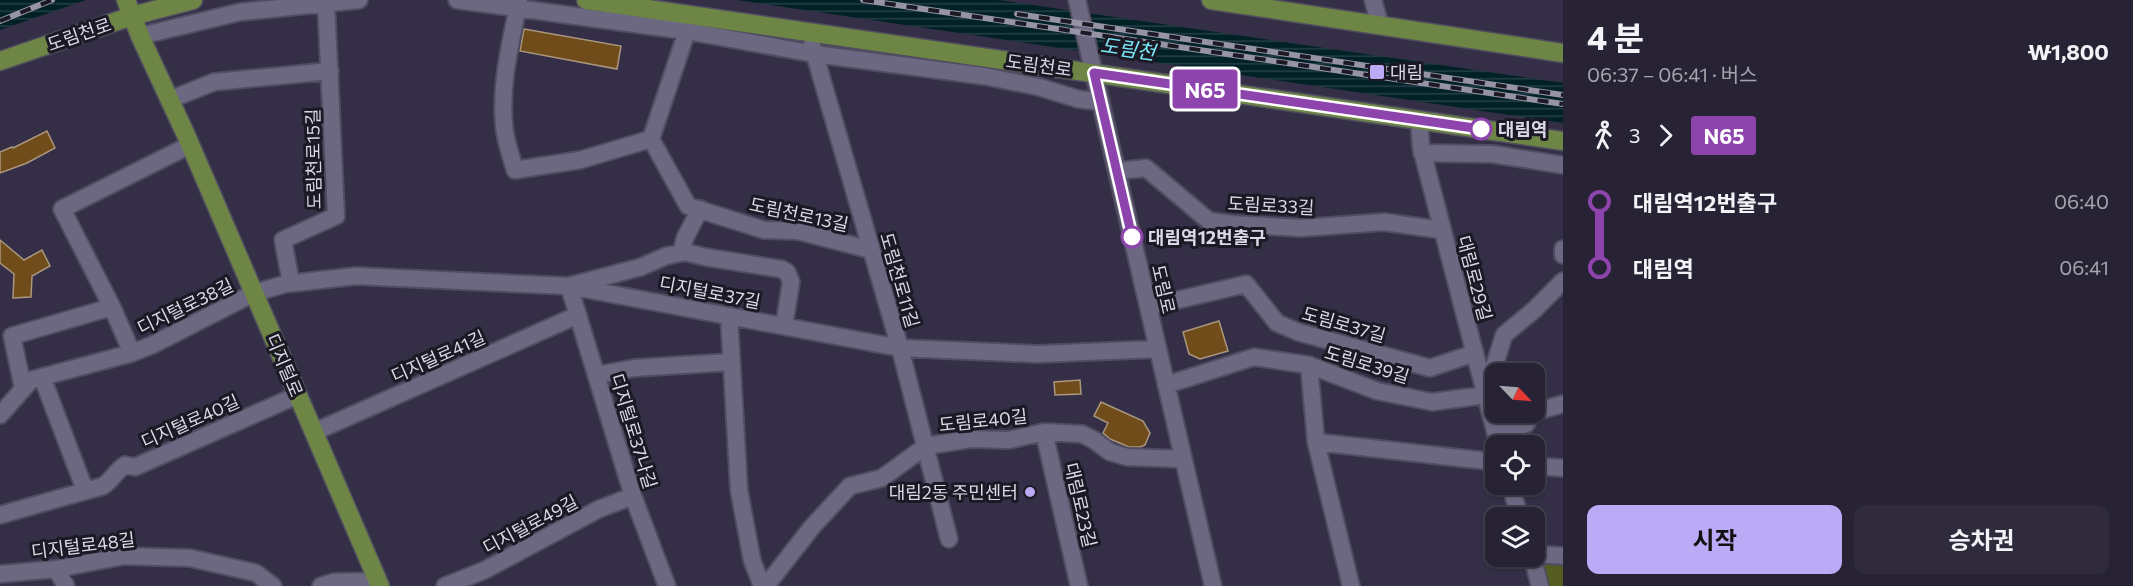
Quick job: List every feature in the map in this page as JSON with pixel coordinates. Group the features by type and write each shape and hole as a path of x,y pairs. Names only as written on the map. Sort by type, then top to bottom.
{"main road":[{"name":"도림천로","path":"0,61 128,6 193,0"},
{"name":"도림천로","path":"586,0 811,32 1092,66 1419,120 1563,141"},
{"path":"1211,0 1563,53"},
{"name":"디지털로","path":"128,6 255,293 379,584"}],"street":[{"path":"140,36 240,12 359,0"},
{"path":"457,0 518,5 687,31 815,54 984,76 1039,87 1078,99 1101,102"},
{"name":"도림로","path":"1077,0 1213,586"},
{"path":"1373,0 1380,25"},
{"name":"도림천로15길","path":"291,283 283,240 336,216 326,2"},
{"path":"518,5 504,74 504,127 515,170 580,160 651,139 687,31"},
{"name":"도림천로11길","path":"811,32 815,54 900,348 950,539"},
{"path":"169,100 214,82 330,71"},
{"name":"대림로29길","path":"1419,120 1422,153 1485,391"},
{"name":"도림천로13길","path":"651,139 688,206 764,230 798,231 872,250"},
{"name":"디지털로38길","path":"132,353 62,208 190,145"},
{"path":"1422,153 1492,154 1563,165"},
{"name":"도림로33길","path":"1117,171 1146,168 1209,221 1301,228 1384,222 1442,230"},
{"path":"681,253 685,238 700,209"},
{"path":"1563,249 1563,255"},
{"path":"569,286 641,267 666,256 681,253 781,269 787,272 791,282 784,326"},
{"name":"디지털로37길","path":"255,293 291,283 356,276 569,286 900,348 1038,354 1158,349"},
{"path":"1481,376 1494,367 1504,335 1534,310 1563,281"},
{"name":"도림로37길","path":"1148,307 1246,284 1277,323 1298,332 1430,368 1475,353"},
{"name":"디지털로37나길","path":"569,286 633,496 667,586"},
{"name":"디지털로38길","path":"3,404 31,380 132,353 255,293"},
{"name":"디지털로38길","path":"23,388 12,336 111,307"},
{"name":"디지털로41길","path":"314,432 578,315"},
{"path":"729,316 739,490 752,560 764,586"},
{"name":"도림로39길","path":"1166,385 1254,357 1309,365 1377,391 1432,402 1485,395"},
{"path":"597,375 634,368 731,362"},
{"name":"도림로39길","path":"1309,365 1317,442 1351,586"},
{"path":"42,377 85,490"},
{"name":"디지털로40길","path":"0,514 103,486 125,465 135,467 298,395"},
{"path":"1545,409 1563,404"},
{"path":"1507,435 1527,423"},
{"name":"도림로40길","path":"764,586 812,527 850,486 882,478 926,446 970,439 1009,440 1044,432 1082,434 1110,452 1127,457 1184,459"},
{"name":"대림로23길","path":"1044,432 1079,586"},
{"path":"1317,442 1485,461"},
{"path":"1545,467 1563,468"},
{"name":"디지털로49길","path":"445,586 485,570 599,509 633,496"},
{"path":"1545,555 1563,556"},
{"name":"디지털로48길","path":"0,574 56,569 124,556 190,558 256,573 273,586"},
{"path":"1536,567 1540,586"},
{"path":"56,569 66,586"},
{"path":"321,586 334,582 379,584"}],"green space":[{"path":"1545,560 1563,562 1563,586 1547,586 1541,567 1545,567"}],"water":[{"path":"0,0 86,0 0,30"},
{"name":"도림천","path":"737,0 999,0 1563,83 1563,123"}],"building":[{"path":"524,29 621,46 617,69 520,51"},
{"path":"47,131 55,148 27,163 0,173 0,152"},
{"path":"0,240 24,260 42,250 50,266 32,276 31,297 13,298 14,274 0,263"},
{"path":"1219,321 1228,351 1200,359 1189,354 1183,332"},
{"path":"1080,380 1081,394 1055,395 1054,382"},
{"path":"1101,402 1143,421 1150,433 1145,445 1129,447 1110,439 1103,433 1108,423 1094,416"}],"railway":[{"path":"0,21 52,0"},
{"path":"863,0 1563,104"},
{"path":"1017,14 1563,95"}],"bus line":[{"name":"N65","path":"1132,237 1094,73 1481,129"}],"place":[{"name":"대림","path":"1377,72"},
{"name":"대림역","path":"1481,129"},
{"name":"대림역12번출구","path":"1132,237"},
{"name":"대림2동 주민센터","path":"1030,492"}]}
